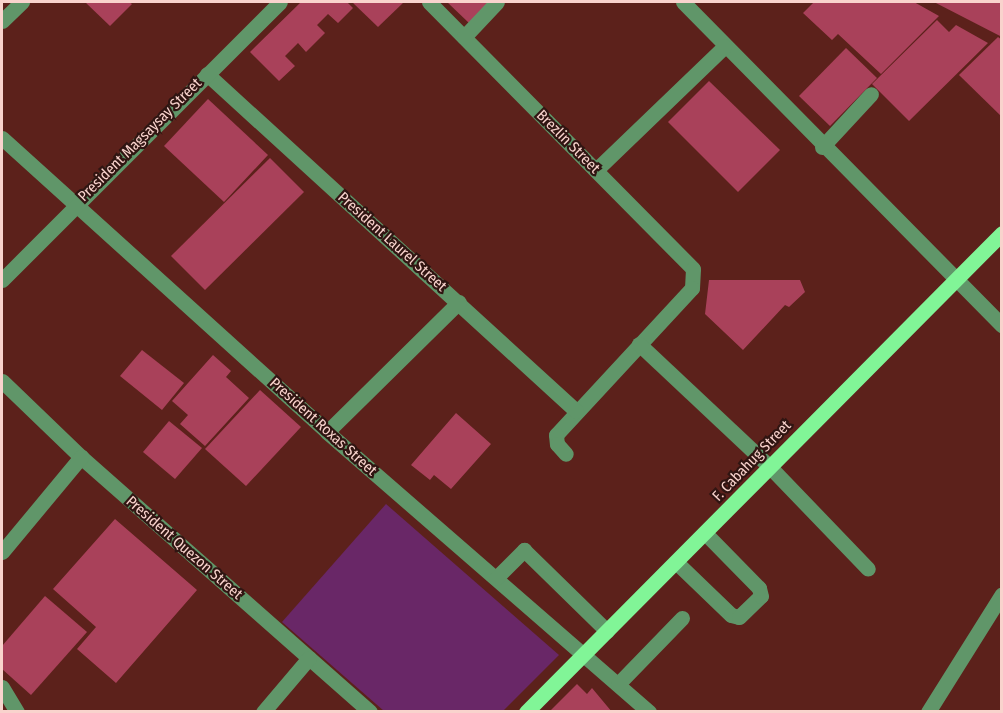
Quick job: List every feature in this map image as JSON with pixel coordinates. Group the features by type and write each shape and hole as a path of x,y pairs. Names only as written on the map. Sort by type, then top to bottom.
{"main road":[{"name":"F. Cabahug Street","path":"526,711 706,534 1002,233"}],"street":[{"path":"2,21 22,2"},
{"name":"President Magsaysay Street","path":"2,280 76,203 280,2"},
{"name":"Brezlin Street","path":"429,2 693,268 692,288 639,344"},
{"path":"464,37 497,2"},
{"path":"683,2 822,147 1002,325"},
{"path":"596,170 724,46"},
{"name":"President Laurel Street","path":"207,74 576,411"},
{"path":"822,147 871,94"},
{"name":"President Roxas Street","path":"2,138 327,432 649,711"},
{"path":"327,432 459,302"},
{"path":"566,454 556,444 556,435 639,344 770,467 868,569"},
{"name":"President Quezon Street","path":"2,381 81,457 370,711"},
{"path":"2,552 81,457"},
{"path":"677,563 730,615 739,616 760,597 759,588 706,534"},
{"path":"496,578 524,550 607,631"},
{"path":"928,711 997,611 1002,594"},
{"path":"618,684 682,618"},
{"path":"263,711 309,658"},
{"path":"2,687 17,711"}],"shaded area":[{"path":"386,504 559,655 503,711 384,711 282,622"}],"building":[{"path":"85,2 129,2 132,4 110,26"},
{"path":"301,2 347,2 353,8 338,23 328,14 317,25 325,33 306,52 298,43 285,56 295,66 279,81 250,52"},
{"path":"352,2 404,2 378,27"},
{"path":"447,2 490,2 469,23"},
{"path":"814,2 914,2 939,16 881,74 838,34 832,40 803,13"},
{"path":"934,2 1002,2 1002,37"},
{"path":"937,20 949,32 956,25 988,43 909,121 872,84"},
{"path":"998,37 1002,40 1002,117 959,75"},
{"path":"846,48 877,78 830,126 799,96"},
{"path":"709,81 780,150 738,192 668,122"},
{"path":"208,99 268,155 224,202 164,146"},
{"path":"270,158 304,192 205,290 171,256"},
{"path":"709,280 800,280 805,292 789,307 785,305 743,350 705,314"},
{"path":"142,350 184,383 162,410 120,376"},
{"path":"213,355 231,371 226,377 249,398 205,446 180,424 188,415 172,401"},
{"path":"260,390 301,427 246,486 205,449"},
{"path":"456,413 491,444 451,489 434,475 430,480 411,465"},
{"path":"169,421 202,448 175,479 143,452"},
{"path":"115,519 197,590 116,683 77,649 96,627 53,589"},
{"path":"45,596 87,632 31,695 2,669 2,646"},
{"path":"577,684 587,694 592,688 612,712 549,712"}]}
